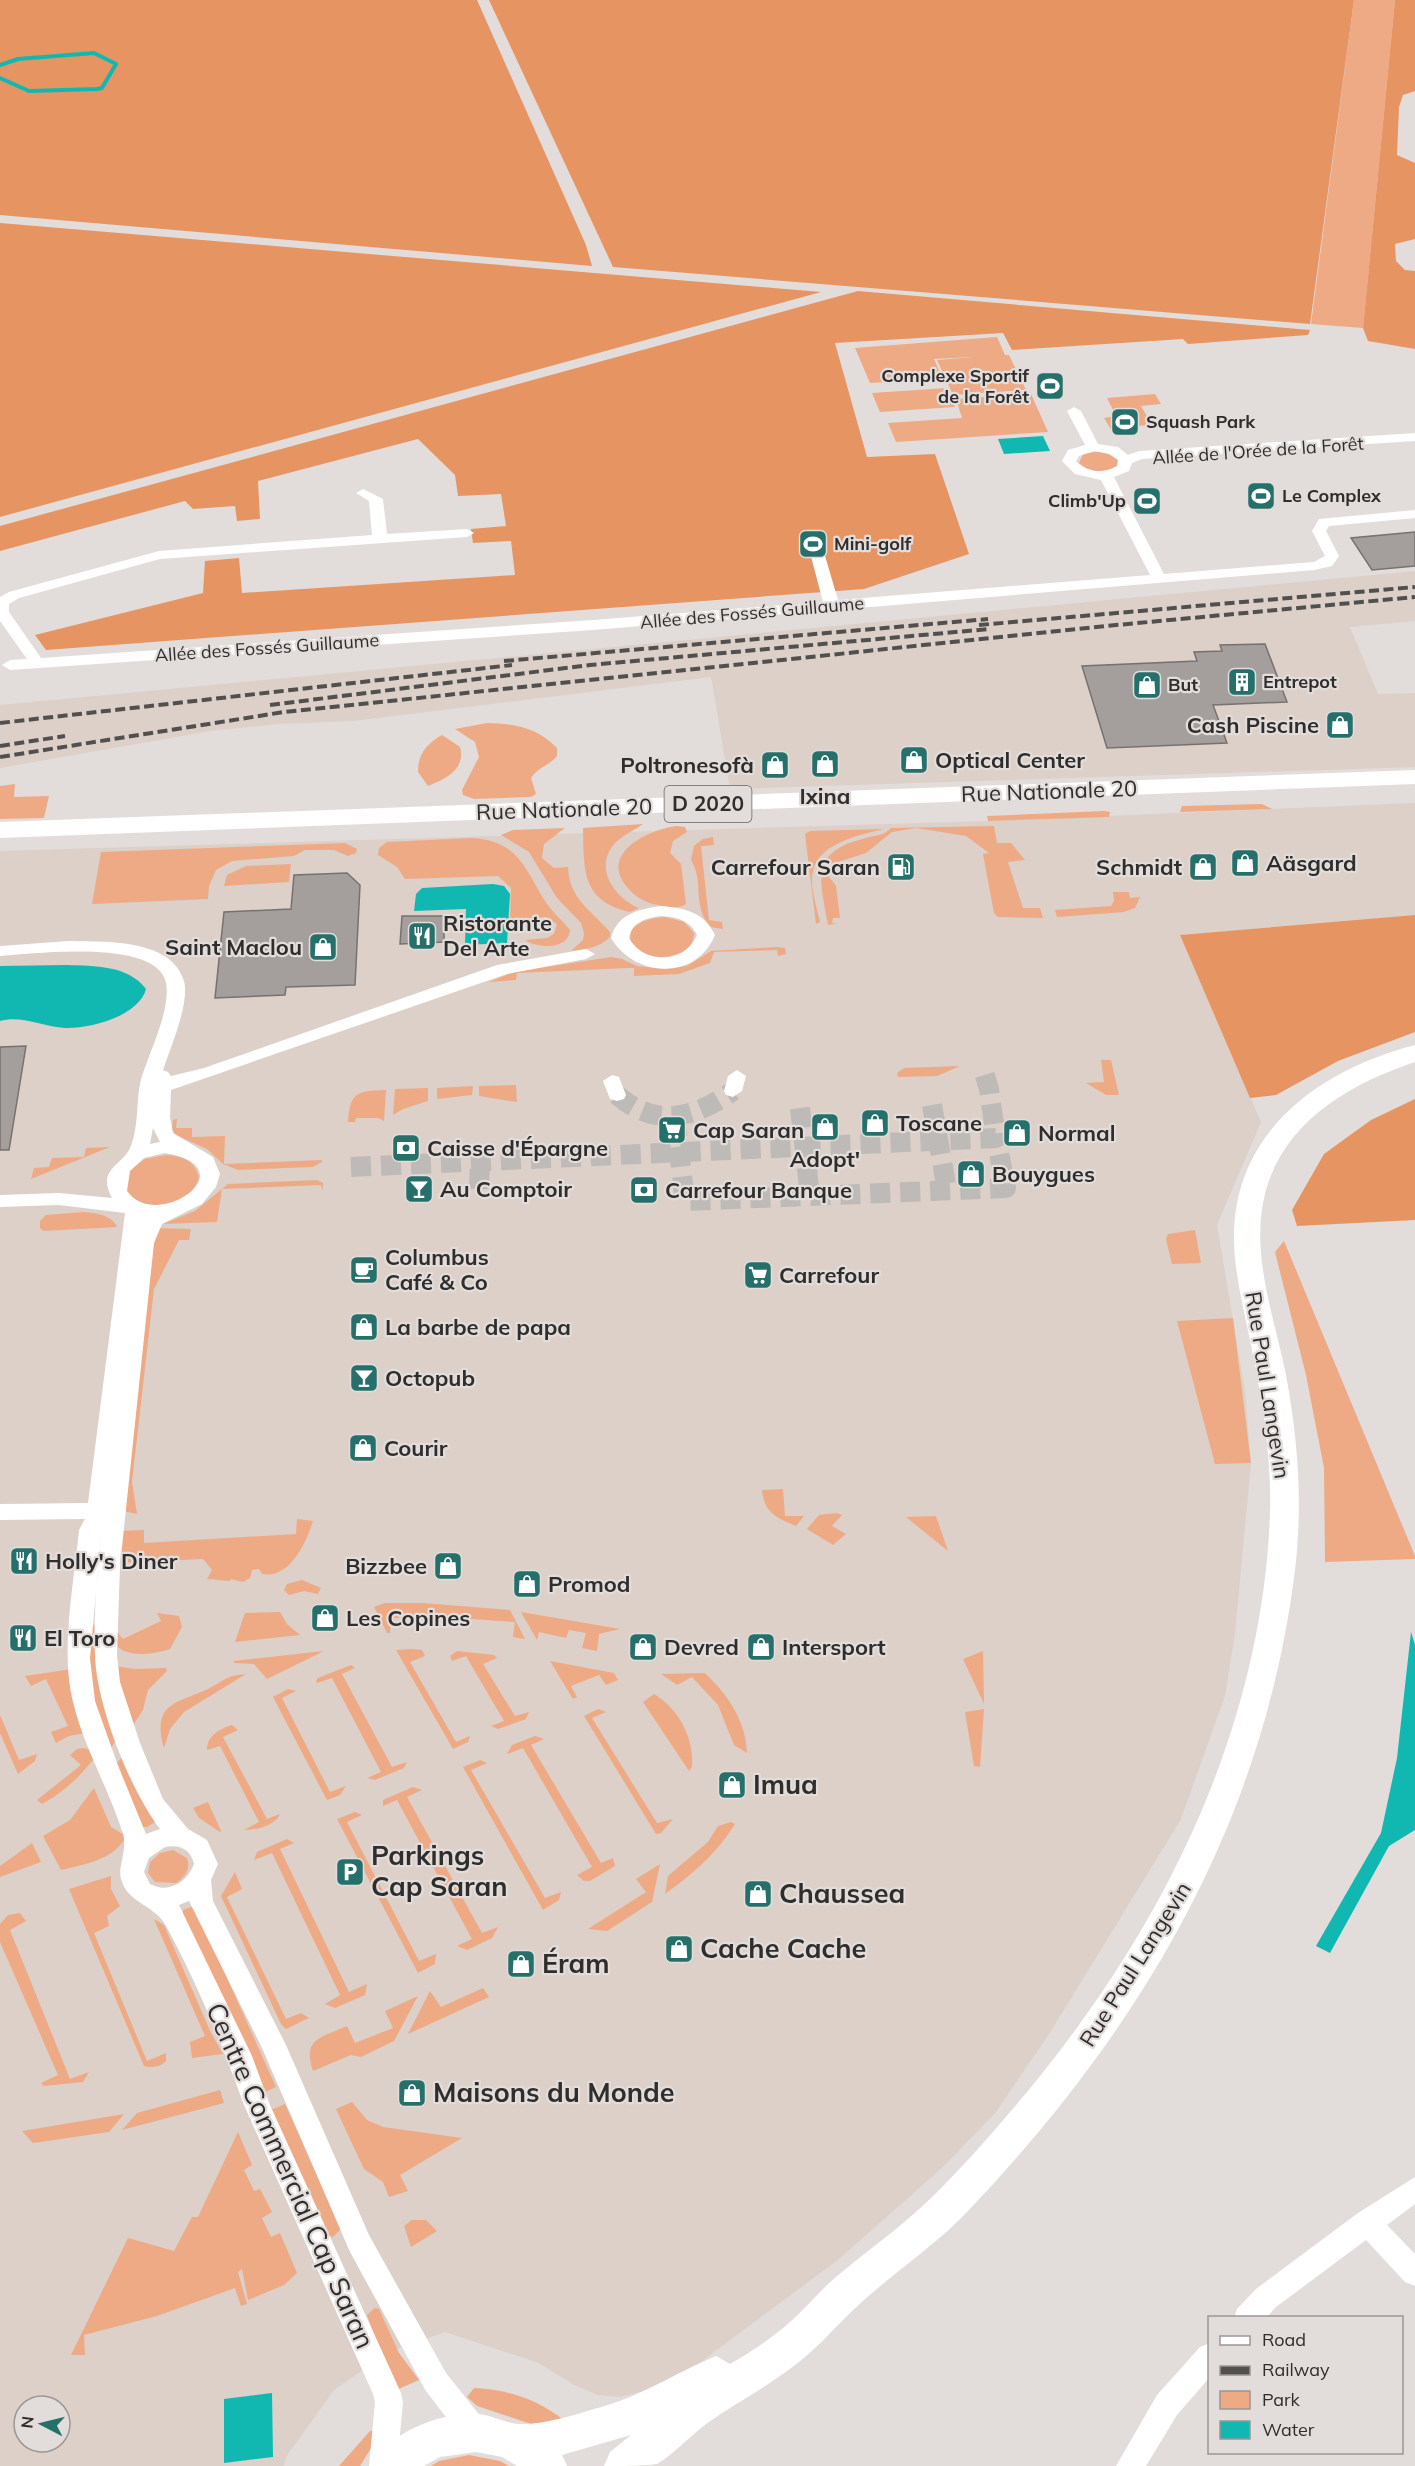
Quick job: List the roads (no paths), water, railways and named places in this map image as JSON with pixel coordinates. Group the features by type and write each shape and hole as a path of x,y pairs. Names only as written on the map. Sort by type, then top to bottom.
{"main road":[{"name":"Rue Nationale 20","path":"2,834 1415,777"},
{"name":"Rue Nationale 20","path":"2,834 1415,791"},
{"name":"Rue Paul Langevin","path":"624,2466 703,2403 774,2358 799,2339 835,2302 953,2201 1050,2094 1122,1993 1176,1908 1208,1841 1237,1769 1264,1677 1278,1589 1285,1502 1281,1438 1246,1252 1245,1221 1253,1185 1272,1145 1301,1113 1327,1093 1367,1070 1415,1053"},
{"name":"Rue Paul Langevin","path":"518,2443 556,2439 598,2427 695,2388 835,2302"},
{"path":"392,2466 408,2451 441,2436 475,2432 497,2435 518,2443 547,2466"}],"street":[{"path":"1074,411 1093,447 1078,450 1069,457 1069,462 1084,473 1106,475 1159,578"},
{"name":"Allée de l'Orée de la Forêt","path":"1093,447 1113,450 1128,459 1142,460 1381,442 1384,439 1415,437"},
{"name":"Allée de l'Orée de la Forêt","path":"1106,475 1124,468 1128,459"},
{"path":"363,494 376,499 380,539"},
{"name":"Allée des Fossés Guillaume","path":"10,665 832,606 1322,565 1332,556 1319,531 1324,522 1415,514"},
{"path":"37,663 1,612 0,606 4,600 14,595 159,555 467,533"},
{"path":"816,549 832,606"},
{"path":"649,912 675,912 698,921 706,935 704,943 690,957 674,962 655,962 643,960 626,950 620,938 624,927 630,920 649,912"},
{"path":"0,951 123,949 154,956 164,963 176,982 161,1051 156,1090 142,1142 130,1160 117,1173 115,1184 117,1193 124,1202 135,1208"},
{"path":"156,1090 189,1076 207,1073 503,969 586,954"},
{"path":"163,1124 173,1095 207,1073"},
{"path":"0,1201 59,1199 156,1212 178,1208 201,1196 212,1178 210,1167 194,1152 167,1138 156,1090"},
{"path":"59,1199 86,1193 101,1185 130,1160 165,1148 194,1152"},
{"path":"0,1512 85,1510 105,1519 135,1208"},
{"name":"Centre Commercial Cap Saran","path":"178,1208 154,1220 144,1243 105,1519 109,1682 128,1743 150,1794 179,1836 200,1846 204,1854 206,1864 200,1881 201,1901 273,2045 359,2243 436,2382 475,2432"},
{"name":"Centre Commercial Cap Saran","path":"105,1519 90,1530 79,1658 84,1701 105,1763 135,1835 137,1854 131,1872 133,1881 146,1895 156,1898 174,1916 239,2056 257,2105 387,2393 389,2402 382,2466"},
{"path":"137,1854 160,1838 179,1836"},
{"path":"156,1898 176,1897 200,1881"},
{"path":"1249,2316 1266,2298 1415,2189"},
{"path":"1367,2222 1415,2273"},
{"path":"1130,2466 1167,2405 1208,2357"}],"water":[{"path":"1043,436 1050,451 1004,454 998,439"},
{"path":"493,884 504,886 510,894 507,943 465,945 466,909 414,911 416,894 422,888"},
{"path":"67,965 110,968 120,971 139,981 146,989 134,1007 112,1019 87,1026 65,1028 16,1019 0,1021 0,966"},
{"path":"1411,1632 1415,1645 1415,1830 1389,1846 1330,1953 1316,1946 1381,1833 1397,1758"},
{"path":"272,2393 273,2457 224,2463 224,2399"}],"waterway":[{"path":"0,65 18,59 94,53 116,64 102,88 97,89 29,91 0,78"}],"tunnel":[{"path":"983,1069 989,1089 996,1138"},
{"path":"617,1095 646,1113 675,1116 704,1108 733,1091"},
{"path":"932,1105 938,1141"},
{"path":"800,1108 804,1147"},
{"path":"675,1117 679,1152"},
{"path":"810,1196 1006,1188 996,1138"},
{"path":"938,1141 996,1138"},
{"path":"804,1147 938,1141"},
{"path":"938,1141 947,1190"},
{"path":"679,1152 804,1147"},
{"path":"804,1147 810,1196"},
{"path":"480,1161 679,1152"},
{"path":"679,1152 685,1201 810,1196"},
{"path":"351,1167 480,1161"},
{"path":"479,1189 480,1161"}],"railway":[{"path":"979,625 1415,587"},
{"path":"0,757 284,712 1106,626 1415,597"},
{"path":"504,661 988,619"},
{"path":"270,705 590,665 989,629"},
{"path":"0,723 512,665"},
{"path":"0,746 65,736"}],"place":[{"name":"Complexe Sportif de la Forêt","path":"1050,386"},
{"name":"Squash Park","path":"1125,422"},
{"name":"Le Complex","path":"1261,496"},
{"name":"Climb'Up","path":"1147,501"},
{"name":"Mini-golf","path":"813,544"},
{"name":"Entrepot","path":"1242,682"},
{"name":"But","path":"1147,685"},
{"name":"Cash Piscine","path":"1340,725"},
{"name":"Optical Center","path":"914,760"},
{"name":"Ixina","path":"825,764"},
{"name":"Poltronesofà","path":"775,765"},
{"name":"Aäsgard","path":"1245,863"},
{"name":"Carrefour Saran","path":"901,867"},
{"name":"Schmidt","path":"1203,867"},
{"name":"Ristorante Del Arte","path":"422,936"},
{"name":"Saint Maclou","path":"323,947"},
{"name":"Toscane","path":"875,1123"},
{"name":"Adopt'","path":"825,1127"},
{"name":"Cap Saran","path":"672,1130"},
{"name":"Normal","path":"1017,1133"},
{"name":"Caisse d'Épargne","path":"406,1148"},
{"name":"Bouygues","path":"971,1174"},
{"name":"Au Comptoir","path":"419,1189"},
{"name":"Carrefour Banque","path":"644,1190"},
{"name":"Columbus Café & Co","path":"364,1270"},
{"name":"Carrefour","path":"758,1275"},
{"name":"La barbe de papa","path":"364,1327"},
{"name":"Octopub","path":"364,1378"},
{"name":"Courir","path":"363,1448"},
{"name":"Holly's Diner","path":"24,1561"},
{"name":"Bizzbee","path":"448,1566"},
{"name":"Promod","path":"527,1584"},
{"name":"Les Copines","path":"325,1618"},
{"name":"El Toro","path":"23,1638"},
{"name":"Devred","path":"643,1647"},
{"name":"Intersport","path":"761,1647"},
{"name":"Imua","path":"732,1785"},
{"name":"Parkings Cap Saran","path":"350,1872"},
{"name":"Chaussea","path":"758,1894"},
{"name":"Cache Cache","path":"679,1949"},
{"name":"Éram","path":"521,1964"},
{"name":"Maisons du Monde","path":"412,2093"}]}
